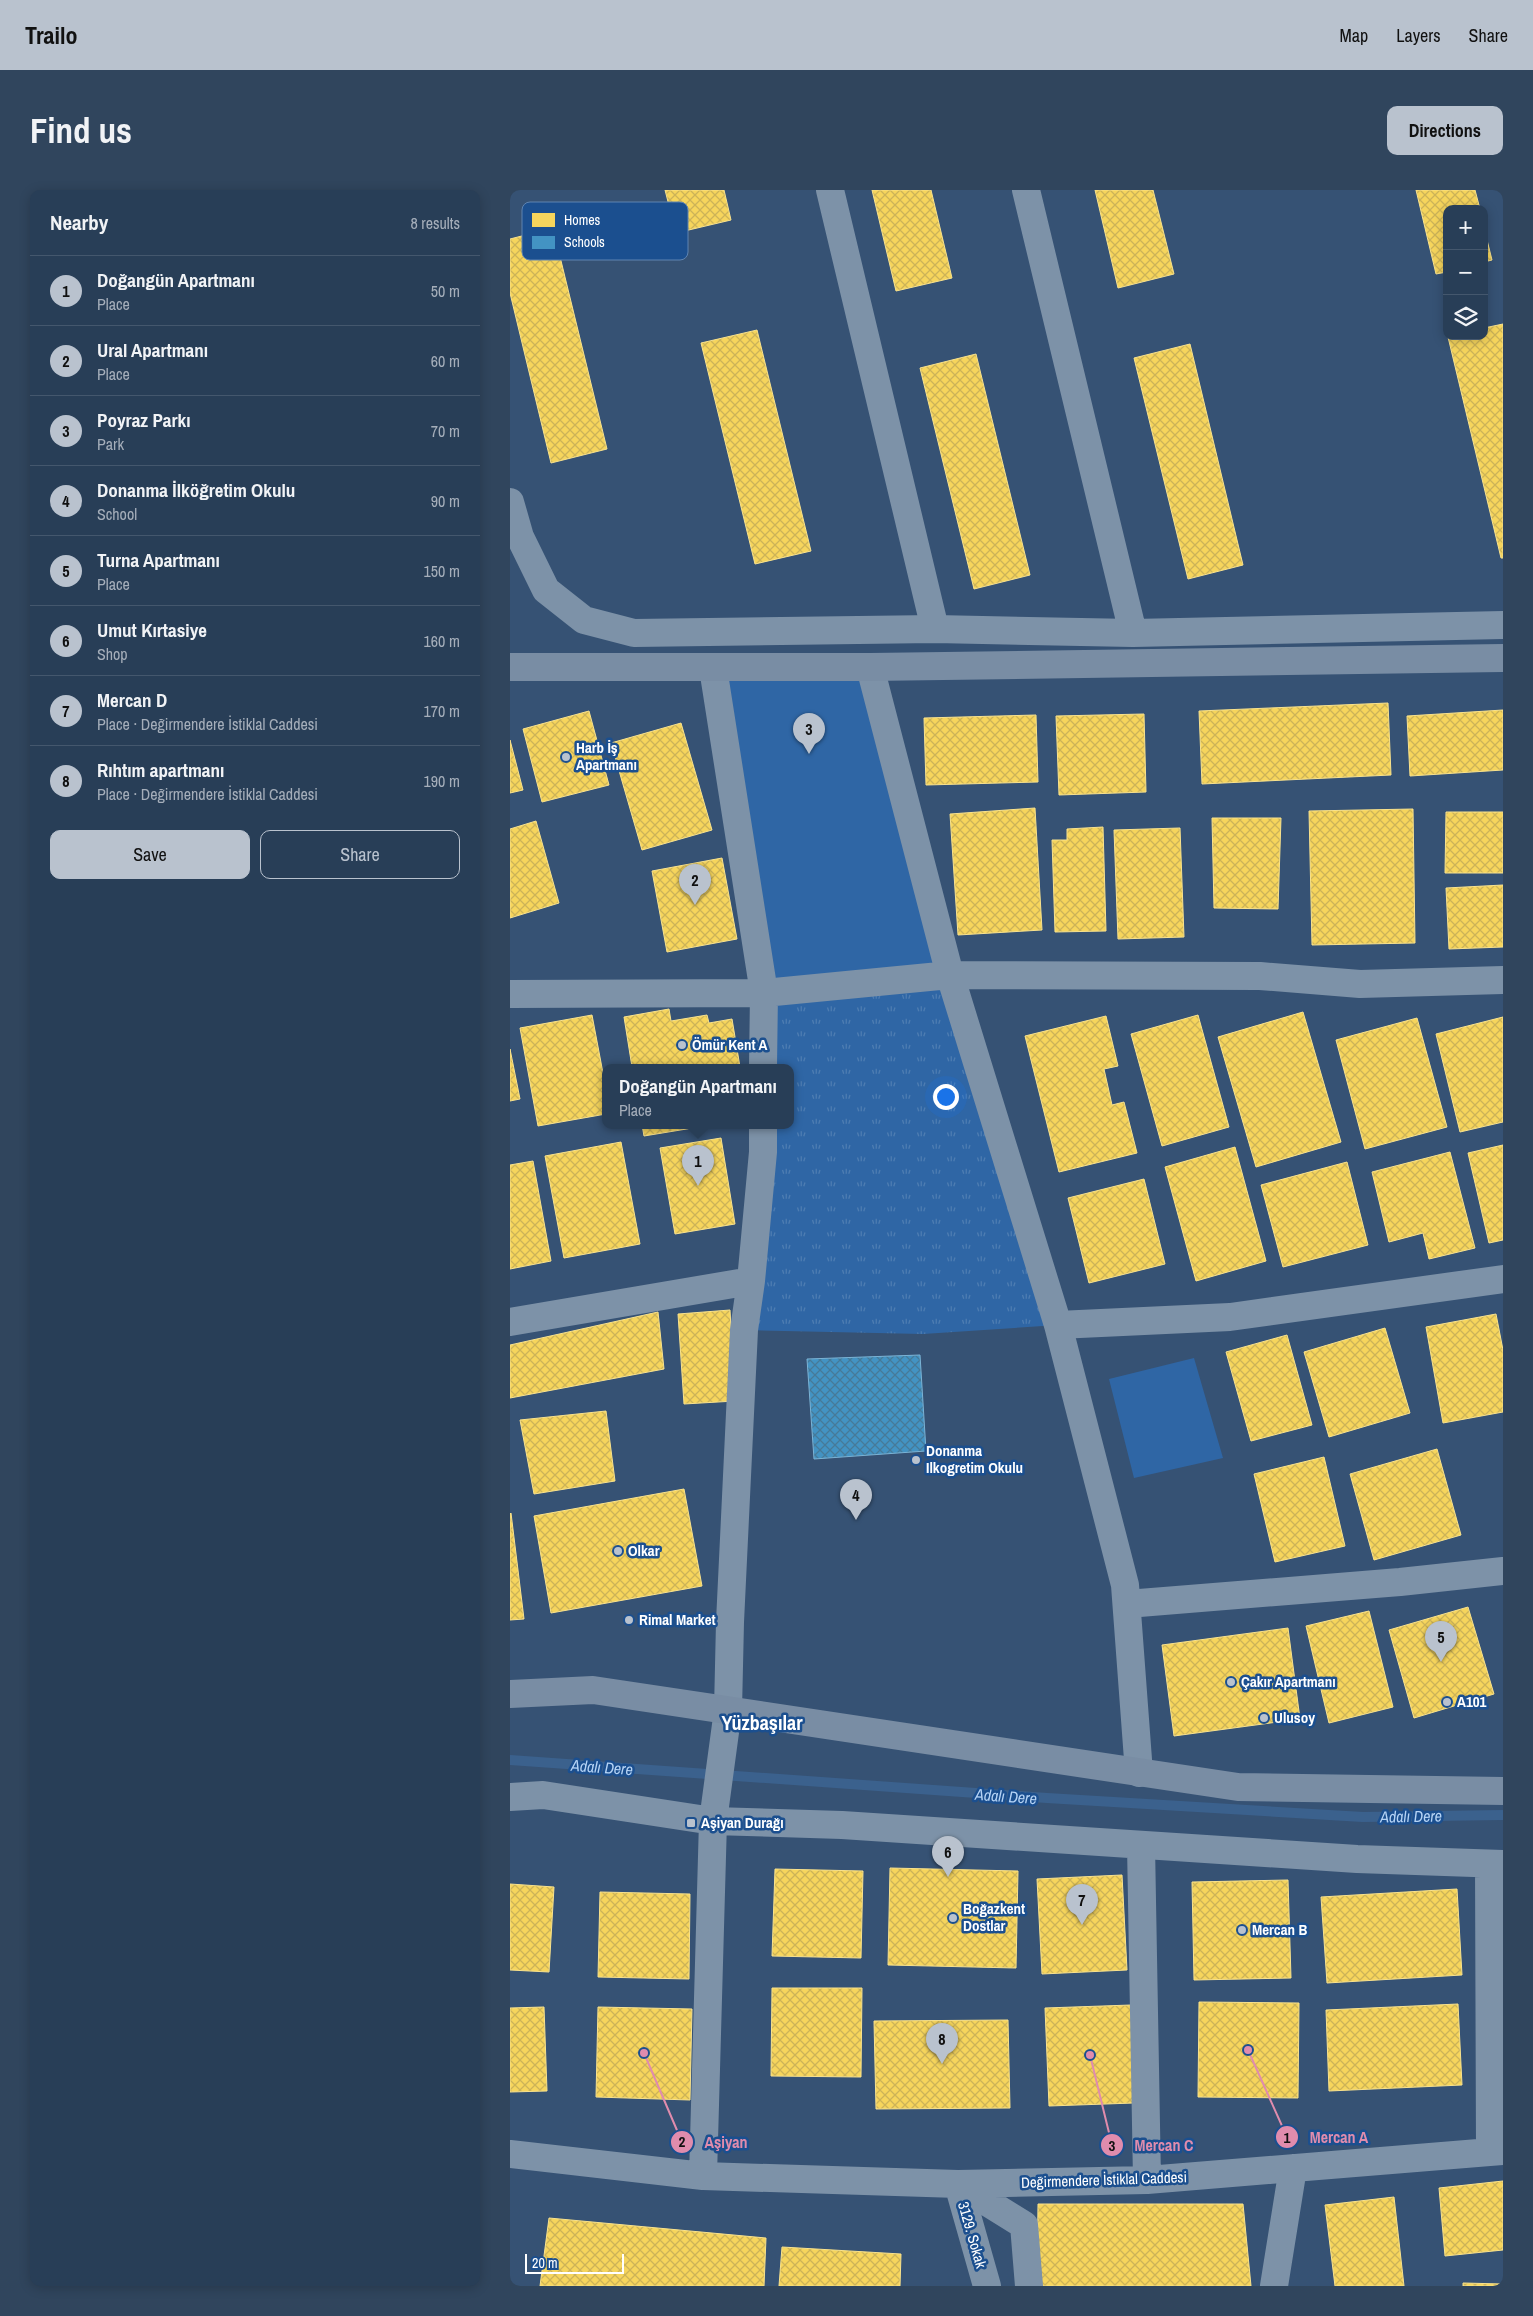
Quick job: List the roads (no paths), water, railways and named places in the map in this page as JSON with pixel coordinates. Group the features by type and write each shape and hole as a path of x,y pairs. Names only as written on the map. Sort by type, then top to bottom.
{"street":[{"path":"830,190 935,629"},
{"path":"1026,190 1133,633"},
{"path":"510,502 520,537 546,590 584,620 634,633 935,629 1133,633 1503,625"},
{"path":"510,667 870,668 1503,658"},
{"path":"713,668 764,993 764,1064"},
{"path":"870,668 950,975 1058,1325 1125,1585 1139,1773"},
{"path":"510,994 764,993 950,975 1260,976 1360,984 1503,980"},
{"path":"703,2176 713,1821 728,1710 730,1622 744,1330 751,1281 763,1152 763,1129"},
{"path":"1058,1325 1230,1317 1503,1279"},
{"path":"510,1322 751,1281"},
{"path":"1127,1604 1400,1582 1503,1570"},
{"path":"510,1694 593,1690 1238,1787 1503,1791"},
{"path":"510,1797 543,1795 713,1821 842,1825 1496,1864 1497,2151"},
{"path":"1141,1844 1147,2180"},
{"name":"Değirmendere İstiklal Caddesi","path":"510,2154 703,2176 958,2184 1147,2180 1497,2151"},
{"path":"1274,2286 1293,2168"},
{"path":"958,2184 1024,2226 1028,2286"},
{"name":"3129. Sokak","path":"958,2184 987,2286"}],"waterway":[{"name":"Adalı Dere","path":"510,1760 1047,1798 1363,1817 1503,1815"}],"place":[{"name":"Poyraz Parkı","path":"809,754"},
{"name":"Harb İş Apartmanı","path":"566,757"},
{"name":"Ural Apartmanı","path":"695,905"},
{"name":"Ömür Kent A","path":"682,1045"},
{"name":"Doğangün Apartmanı","path":"698,1186"},
{"name":"Donanma Ilkogretim Okulu","path":"916,1460"},
{"name":"Donanma İlköğretim Okulu","path":"856,1520"},
{"name":"Olkar","path":"618,1551"},
{"name":"Rimal Market","path":"629,1620"},
{"name":"Turna Apartmanı","path":"1441,1662"},
{"name":"Çakır Apartmanı","path":"1231,1682"},
{"name":"A101","path":"1447,1702"},
{"name":"Ulusoy","path":"1264,1718"},
{"name":"Aşiyan Durağı","path":"691,1823"},
{"name":"Umut Kırtasiye","path":"948,1877"},
{"name":"Boğazkent Dostlar","path":"953,1918"},
{"name":"Mercan D","path":"1082,1925"},
{"name":"Mercan B","path":"1242,1930"},
{"name":"Mercan A","path":"1248,2050"},
{"name":"Aşiyan","path":"644,2053"},
{"name":"Mercan C","path":"1090,2055"},
{"name":"Rıhtım apartmanı","path":"942,2064"}],"district":[{"name":"Yüzbaşılar","path":"762,1723"}]}
